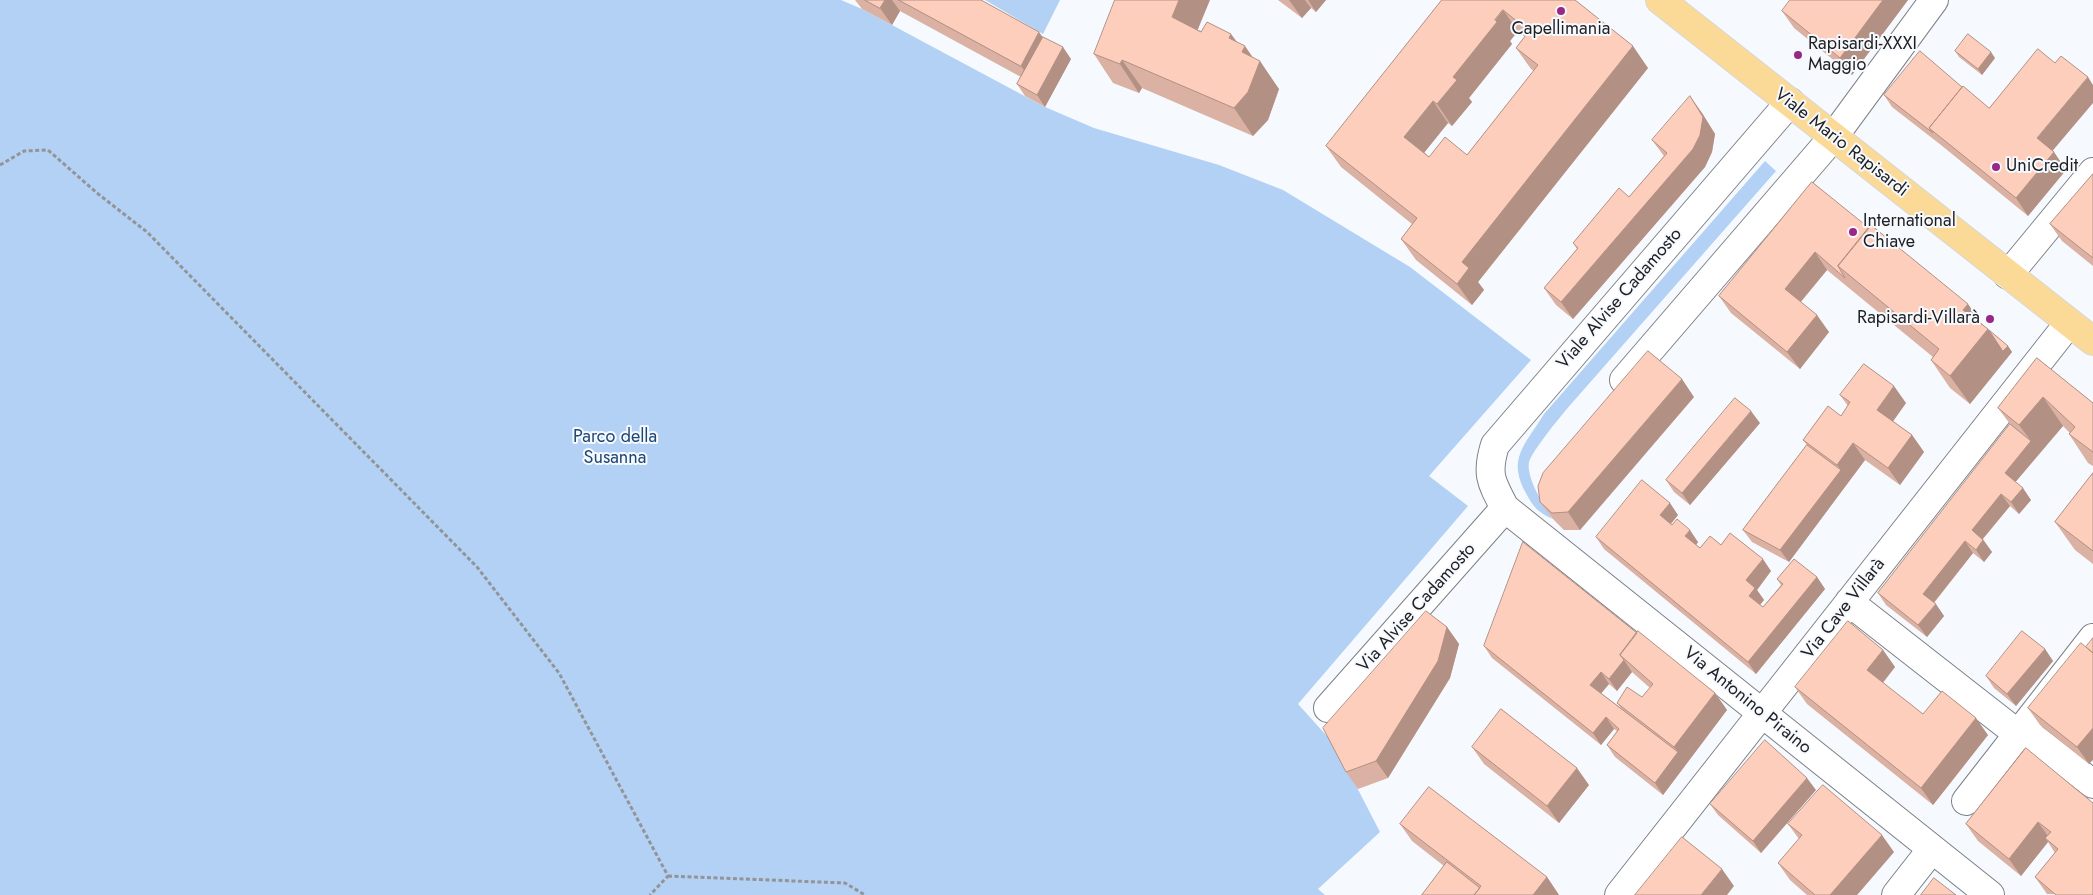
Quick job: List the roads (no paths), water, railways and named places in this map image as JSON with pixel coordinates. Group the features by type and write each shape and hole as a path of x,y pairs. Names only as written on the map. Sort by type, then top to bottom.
{"main road":[{"name":"Viale Mario Rapisardi","path":"1660,0 2093,341"}],"street":[{"path":"1606,401 1834,136 1934,0"},
{"name":"Viale Alvise Cadamosto","path":"1505,508 1491,482 1490,461 1494,445 1790,102"},
{"path":"2008,275 2093,172"},
{"name":"Via Cave Villarà","path":"1619,895 2069,323"},
{"name":"Via Alvise Cadamosto","path":"1328,708 1505,508"},
{"name":"Via Antonino Piraino","path":"1505,508 1990,895"},
{"path":"1849,602 2020,732 2093,784"},
{"path":"1966,801 2093,638"},
{"path":"1896,895 1932,849"}],"place":[{"name":"Capellimania","path":"1561,11"},
{"name":"Rapisardi-XXXI Maggio","path":"1798,55"},
{"name":"UniCredit","path":"1996,167"},
{"name":"International Chiave","path":"1853,232"},
{"name":"Rapisardi-Villarà","path":"1990,319"}],"park label":[{"name":"Parco della Susanna","path":"615,448"}]}
